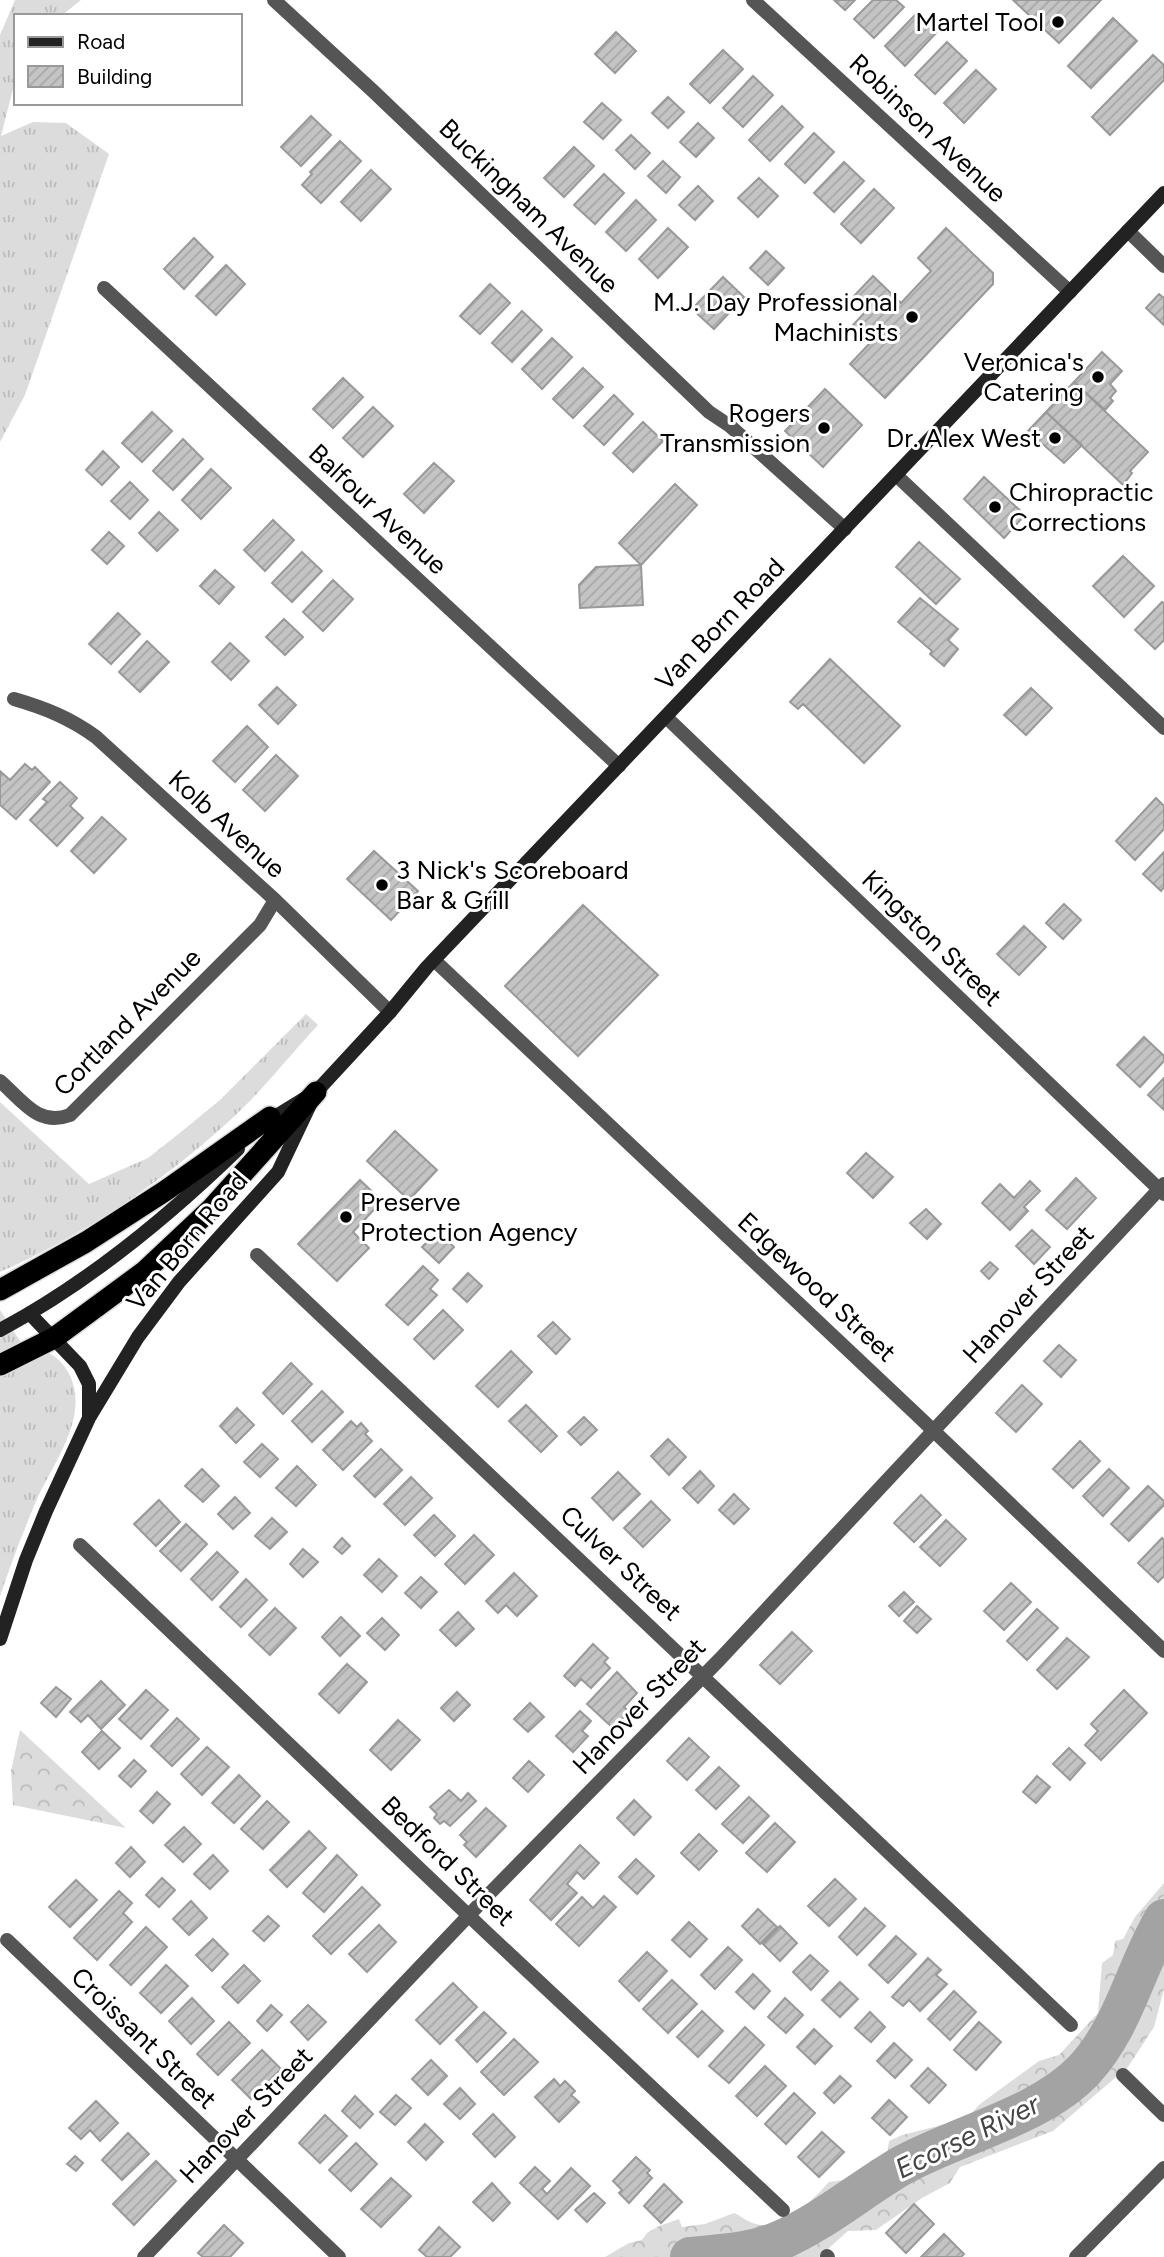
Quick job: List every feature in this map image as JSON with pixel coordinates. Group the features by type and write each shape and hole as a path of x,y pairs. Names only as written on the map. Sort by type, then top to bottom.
{"highway":[{"path":"0,1366 54,1338 145,1271 211,1209 316,1092"},
{"path":"0,1290 86,1242 165,1191 270,1117"}],"main road":[{"name":"Van Born Road","path":"0,1639 26,1560 89,1418 138,1337 179,1282 278,1172 316,1092 435,960 1164,193"},
{"name":"Van Born Road","path":"0,1330 30,1314 104,1263 201,1186 270,1117 316,1092"},
{"path":"30,1314 80,1366 89,1384 89,1418"}],"street":[{"name":"Buckingham Avenue","path":"274,0 383,100 709,412 730,426 845,530"},
{"name":"Robinson Avenue","path":"753,0 1070,292"},
{"path":"1128,231 1164,266"},
{"name":"Balfour Avenue","path":"104,288 619,766"},
{"path":"896,475 1164,728"},
{"name":"Kolb Avenue","path":"14,699 50,709 75,721 96,737 275,900 390,1012"},
{"name":"Kingston Street","path":"666,718 1162,1189"},
{"name":"Cortland Avenue","path":"0,1081 36,1113 47,1119 57,1120 70,1115 260,925 275,900"},
{"name":"Edgewood Street","path":"435,960 1164,1651"},
{"name":"Hanover Street","path":"144,2257 470,1915 704,1675 1162,1189"},
{"name":"Culver Street","path":"257,1255 1072,2025"},
{"name":"Bedford Street","path":"80,1545 783,2210"},
{"name":"Croissant Street","path":"7,1940 339,2257"},
{"path":"1123,2075 1164,2115"},
{"path":"1076,2257 1164,2168"}],"green space":[{"path":"15,0 81,0 64,14 14,14 14,85 1,136 33,122 66,123 109,154 25,395 0,442 0,35"},
{"path":"306,1014 318,1025 251,1100 202,1145 148,1187 90,1225 0,1272 0,1102 89,1184 148,1158 220,1100"},
{"path":"0,1310 31,1358 44,1351 63,1365 74,1388 76,1405 67,1438 36,1501 0,1596"},
{"path":"20,1730 126,1828 13,1805 11,1771"},
{"path":"1164,1883 1164,1989 1154,2027 1128,2067 1053,2131 960,2167 950,2183 922,2198 876,2230 848,2231 819,2257 605,2257 629,2243 642,2240 647,2233 659,2226 679,2219 682,2227 705,2224 734,2213 760,2225 779,2222 807,2204 829,2182 852,2179 872,2160 887,2155 889,2141 902,2135 966,2119 980,2104 1039,2061 1059,2055 1098,2013 1102,1963 1113,1955 1115,1941 1123,1939 1135,1917"}],"building":[{"path":"834,0 855,0 845,10"},
{"path":"873,0 896,0 904,7 874,38 854,19"},
{"name":"Martel Tool","path":"1013,0 1101,0 1059,43"},
{"path":"917,13 937,32 905,66 885,46"},
{"path":"1113,18 1137,41 1091,88 1068,66"},
{"path":"616,32 636,51 615,73 595,54"},
{"path":"947,42 967,61 935,94 915,75"},
{"path":"723,50 743,69 710,103 690,84"},
{"path":"1153,55 1164,65 1164,80 1110,135 1092,117"},
{"path":"976,70 996,89 964,123 944,103"},
{"path":"753,76 773,95 743,127 723,108"},
{"path":"668,97 684,112 668,128 652,113"},
{"path":"602,103 621,120 603,139 584,122"},
{"path":"782,106 803,127 770,161 749,140"},
{"path":"311,116 331,135 301,166 281,147"},
{"path":"698,123 714,138 696,157 680,142"},
{"path":"814,133 834,152 805,183 785,164"},
{"path":"631,135 650,153 635,169 616,150"},
{"path":"340,141 361,161 321,203 302,185 312,174 310,172"},
{"path":"574,147 594,166 564,197 544,178"},
{"path":"663,161 680,177 666,193 648,176"},
{"path":"844,162 864,181 834,212 814,193"},
{"path":"371,170 391,189 361,221 341,202"},
{"path":"604,174 624,193 595,224 574,205"},
{"path":"759,178 778,196 758,217 738,198"},
{"path":"698,186 713,201 695,220 679,205"},
{"path":"874,189 894,208 861,243 841,224"},
{"path":"636,200 656,220 626,251 606,232"},
{"path":"668,228 688,247 658,278 639,259"},
{"name":"M.J. Day Professional Machinists","path":"946,228 993,273 993,284 885,398 850,364 871,342 853,325 868,309 854,296 873,276 901,303 931,271 918,258"},
{"path":"194,238 213,257 184,289 164,269"},
{"path":"766,251 784,268 768,285 750,268"},
{"path":"226,265 245,284 216,315 196,296"},
{"path":"723,277 744,297 714,329 692,309"},
{"path":"490,284 510,303 480,334 460,316"},
{"path":"1159,294 1164,298 1164,325 1146,308"},
{"path":"522,311 542,330 512,362 492,343"},
{"path":"552,338 572,357 542,389 522,369"},
{"name":"Veronica's Catering","path":"1102,352 1122,371 1110,384 1116,391 1110,398 1113,401 1105,410 1074,382"},
{"path":"583,368 603,387 573,418 553,399"},
{"path":"343,378 363,397 333,428 313,409"},
{"path":"1074,382 1148,452 1130,471 1132,473 1123,485 1046,412"},
{"name":"Rogers Transmission","path":"825,389 862,425 823,467 785,431"},
{"path":"614,395 633,414 604,445 584,426"},
{"path":"373,407 393,426 363,457 343,438"},
{"path":"152,412 172,431 142,462 122,443"},
{"name":"Dr. Alex West","path":"1046,412 1082,445 1064,463 1028,431"},
{"path":"643,422 663,441 633,472 613,453"},
{"path":"183,439 203,459 173,490 153,471"},
{"path":"103,451 119,467 102,485 86,470"},
{"path":"434,463 454,481 424,513 404,494"},
{"path":"211,469 231,488 201,519 182,500"},
{"name":"Chiropractic Corrections","path":"984,477 1025,515 1004,538 964,499"},
{"path":"130,482 148,500 130,519 111,501"},
{"name":"Rogers Transmission","path":"675,484 697,505 641,565 619,543"},
{"path":"159,512 178,530 157,551 139,533"},
{"path":"273,520 294,540 265,571 244,550"},
{"path":"109,532 124,546 107,564 92,550"},
{"path":"919,542 960,579 936,604 896,567"},
{"path":"302,552 322,571 292,602 272,583"},
{"path":"1123,556 1154,586 1124,617 1093,586"},
{"path":"641,565 643,605 580,608 579,585 596,567"},
{"path":"215,570 234,587 219,604 200,586"},
{"path":"333,580 353,599 323,631 303,612"},
{"path":"920,598 958,629 948,640 958,649 944,666 930,654 932,651 898,622"},
{"path":"1162,602 1164,640 1155,649 1135,630"},
{"path":"118,613 140,634 111,664 89,644"},
{"path":"284,619 303,637 285,655 266,637"},
{"path":"147,641 169,662 140,692 119,672"},
{"path":"230,643 249,661 231,680 212,662"},
{"path":"830,659 900,726 864,763 803,704 798,709 790,702"},
{"path":"277,687 296,705 278,724 259,705"},
{"path":"1031,688 1052,708 1026,735 1004,715"},
{"path":"247,726 268,747 235,782 213,761"},
{"path":"276,755 298,776 265,811 243,790"},
{"path":"25,764 32,770 35,767 50,782 16,819 0,805 0,771 10,780"},
{"path":"60,782 77,798 70,806 83,818 57,846 30,820 47,802 43,799"},
{"path":"1156,798 1164,806 1164,829 1135,860 1116,841"},
{"path":"102,817 126,839 94,873 71,851"},
{"name":"3 Nick's Scoreboard Bar & Grill","path":"374,851 418,891 391,920 347,879"},
{"path":"1164,852 1164,887 1161,891 1143,874"},
{"path":"1064,904 1081,920 1063,939 1046,923"},
{"path":"583,905 658,975 578,1056 505,986"},
{"path":"1024,926 1046,947 1019,975 997,954"},
{"path":"1144,1037 1164,1056 1164,1061 1140,1087 1117,1065"},
{"path":"1164,1078 1164,1110 1148,1095"},
{"path":"395,1131 437,1170 409,1200 367,1161"},
{"path":"866,1153 893,1177 873,1198 847,1173"},
{"path":"1076,1178 1096,1198 1067,1229 1046,1210"},
{"name":"Preserve Protection Agency","path":"360,1180 382,1201 353,1232 369,1248 337,1281 298,1244"},
{"path":"1030,1181 1040,1191 1024,1207 1028,1211 1010,1230 982,1203 1000,1184 1014,1198"},
{"path":"926,1209 941,1224 927,1239 910,1223"},
{"path":"1032,1230 1050,1247 1034,1264 1016,1246"},
{"path":"438,1231 454,1247 439,1263 422,1247"},
{"path":"990,1262 998,1269 989,1279 981,1271"},
{"path":"423,1266 438,1280 430,1289 437,1295 408,1325 386,1305"},
{"path":"468,1273 482,1286 467,1302 453,1289"},
{"path":"443,1310 463,1330 434,1359 414,1339"},
{"path":"553,1322 570,1339 556,1354 538,1336"},
{"path":"1059,1345 1076,1360 1061,1377 1044,1361"},
{"path":"511,1351 532,1372 498,1407 476,1386"},
{"path":"291,1363 312,1384 283,1414 263,1393"},
{"path":"1022,1385 1042,1404 1016,1432 996,1413"},
{"path":"322,1391 343,1412 312,1442 292,1421"},
{"path":"526,1405 557,1436 541,1452 509,1421"},
{"path":"237,1408 254,1425 236,1443 220,1426"},
{"path":"584,1417 597,1430 581,1445 568,1432"},
{"path":"351,1421 357,1427 361,1423 368,1431 365,1434 372,1441 343,1470 323,1450"},
{"path":"668,1439 686,1457 669,1475 651,1456"},
{"path":"1080,1441 1100,1461 1073,1488 1053,1469"},
{"path":"262,1444 278,1459 260,1477 244,1462"},
{"path":"381,1449 402,1470 375,1497 354,1476"},
{"path":"297,1466 316,1485 296,1506 276,1488"},
{"path":"202,1469 219,1486 203,1502 185,1486"},
{"path":"1109,1469 1129,1488 1103,1516 1083,1496"},
{"path":"700,1471 714,1486 698,1503 683,1488"},
{"path":"618,1472 640,1494 613,1520 592,1498"},
{"path":"411,1477 432,1498 405,1525 384,1504"},
{"path":"1148,1486 1164,1501 1164,1505 1129,1541 1111,1524"},
{"path":"734,1494 749,1509 734,1524 719,1510"},
{"path":"921,1495 941,1515 914,1542 894,1523"},
{"path":"235,1497 250,1513 233,1529 218,1514"},
{"path":"159,1500 180,1522 156,1546 134,1524"},
{"path":"651,1501 670,1520 643,1547 624,1528"},
{"path":"434,1515 455,1536 435,1556 414,1535"},
{"path":"272,1518 287,1532 270,1549 255,1536"},
{"path":"946,1520 966,1539 940,1566 920,1547"},
{"path":"186,1524 207,1544 181,1571 160,1551"},
{"path":"474,1535 494,1555 465,1584 445,1564"},
{"path":"342,1538 350,1546 342,1554 334,1547"},
{"path":"1162,1538 1164,1576 1158,1582 1138,1563"},
{"path":"303,1549 318,1562 303,1577 290,1564"},
{"path":"217,1552 238,1572 212,1600 191,1579"},
{"path":"379,1559 397,1576 382,1592 364,1575"},
{"path":"514,1573 537,1596 517,1616 506,1605 498,1613 486,1601"},
{"path":"421,1577 437,1592 421,1608 405,1593"},
{"path":"246,1579 267,1600 241,1627 220,1607"},
{"path":"1011,1583 1031,1602 1004,1630 984,1611"},
{"path":"904,1592 914,1602 899,1616 889,1606"},
{"path":"917,1606 931,1619 917,1633 904,1621"},
{"path":"275,1608 296,1628 270,1655 249,1635"},
{"path":"1037,1609 1058,1628 1027,1660 1007,1641"},
{"path":"458,1612 474,1629 456,1646 440,1630"},
{"path":"341,1617 360,1636 340,1656 322,1637"},
{"path":"382,1618 399,1635 385,1650 367,1633"},
{"path":"792,1632 812,1651 780,1684 760,1665"},
{"path":"1067,1638 1089,1657 1057,1689 1037,1670"},
{"path":"593,1644 608,1658 604,1662 610,1668 591,1688 581,1679 575,1686 564,1676"},
{"path":"347,1664 367,1682 339,1713 319,1694"},
{"path":"617,1672 637,1693 624,1707 629,1712 613,1728 587,1704"},
{"path":"101,1681 125,1705 101,1729 88,1715 81,1722 70,1712"},
{"path":"56,1687 71,1699 56,1717 41,1703"},
{"path":"146,1690 168,1710 141,1739 119,1719"},
{"path":"1124,1690 1147,1713 1101,1760 1085,1745 1098,1731 1091,1724"},
{"path":"457,1692 470,1705 454,1721 441,1708"},
{"path":"530,1703 544,1717 528,1732 514,1719"},
{"path":"580,1711 591,1721 582,1731 588,1736 573,1752 556,1736"},
{"path":"177,1718 199,1739 172,1766 151,1746"},
{"path":"398,1720 420,1740 391,1770 370,1750"},
{"path":"102,1731 120,1748 99,1769 82,1752"},
{"path":"689,1738 709,1757 687,1780 667,1761"},
{"path":"207,1747 229,1767 202,1795 181,1774"},
{"path":"1069,1748 1085,1763 1070,1780 1053,1764"},
{"path":"134,1760 146,1771 131,1787 119,1776"},
{"path":"529,1761 544,1775 528,1792 513,1778"},
{"path":"719,1767 739,1786 716,1809 696,1790"},
{"path":"239,1775 260,1796 234,1823 212,1803"},
{"path":"1037,1776 1050,1787 1036,1803 1023,1792"},
{"path":"449,1790 461,1801 468,1793 476,1801 450,1826 444,1821 440,1824 434,1818 437,1814 430,1807"},
{"path":"157,1792 170,1804 153,1823 140,1811"},
{"path":"749,1797 769,1816 743,1843 722,1824"},
{"path":"634,1800 651,1817 634,1835 617,1818"},
{"path":"267,1801 289,1822 263,1849 241,1829"},
{"path":"486,1808 506,1826 476,1857 464,1845 467,1842 460,1835"},
{"path":"775,1823 795,1842 767,1872 746,1853"},
{"path":"184,1827 201,1844 183,1862 165,1845"},
{"path":"309,1831 326,1848 287,1887 270,1870"},
{"path":"699,1834 717,1851 699,1870 681,1853"},
{"path":"580,1845 599,1863 584,1879 577,1872 567,1884 577,1893 551,1920 530,1900"},
{"path":"131,1847 145,1862 130,1877 116,1863"},
{"path":"213,1855 228,1871 210,1889 194,1874"},
{"path":"337,1855 357,1875 324,1912 303,1893"},
{"path":"636,1859 654,1876 637,1894 619,1877"},
{"path":"162,1878 175,1890 159,1907 146,1895"},
{"path":"835,1879 856,1899 829,1926 808,1906"},
{"path":"76,1880 97,1900 70,1927 49,1907"},
{"path":"362,1887 380,1905 331,1954 313,1936"},
{"path":"119,1891 132,1903 123,1913 132,1922 97,1960 74,1938"},
{"path":"604,1896 616,1907 579,1946 556,1924 582,1897 593,1908"},
{"path":"191,1901 207,1918 189,1935 173,1919"},
{"path":"865,1908 885,1926 857,1955 839,1937"},
{"path":"758,1909 777,1927 760,1944 742,1926"},
{"path":"268,1916 279,1926 264,1941 253,1931"},
{"path":"689,1922 707,1939 690,1957 672,1940"},
{"path":"379,1925 396,1942 367,1972 349,1954"},
{"path":"780,1926 797,1943 780,1961 763,1944"},
{"path":"146,1927 167,1947 131,1985 110,1965"},
{"path":"896,1936 916,1954 888,1983 869,1965"},
{"path":"213,1939 228,1954 212,1971 196,1955"},
{"path":"728,1947 742,1960 715,1989 701,1975"},
{"path":"647,1952 667,1971 639,2001 619,1981"},
{"path":"810,1955 828,1971 811,1990 793,1972"},
{"path":"928,1958 941,1970 936,1975 947,1984 920,2011 909,2000 903,2006 892,1997"},
{"path":"166,1965 188,1986 161,2013 140,1993"},
{"path":"244,1965 260,1981 238,2003 222,1987"},
{"path":"753,1974 770,1991 754,2009 736,1992"},
{"path":"672,1980 697,2004 668,2033 643,2009"},
{"path":"840,1982 858,1999 840,2017 822,2000"},
{"path":"453,1983 477,2007 440,2044 416,2020"},
{"path":"954,1991 976,2012 950,2040 928,2019"},
{"path":"192,1998 214,2021 191,2044 169,2021"},
{"path":"785,1998 803,2015 786,2033 768,2017"},
{"path":"271,2005 282,2015 267,2031 257,2021"},
{"path":"308,2005 326,2022 308,2040 291,2022"},
{"path":"702,2011 723,2031 698,2057 677,2037"},
{"path":"484,2012 506,2033 477,2062 456,2040"},
{"path":"870,2012 885,2027 871,2042 855,2028"},
{"path":"229,2022 250,2043 218,2075 197,2054"},
{"path":"979,2022 1001,2042 976,2070 954,2050"},
{"path":"745,2027 764,2045 729,2083 709,2066"},
{"path":"814,2029 832,2046 815,2064 797,2047"},
{"path":"514,2039 538,2062 504,2095 481,2072"},
{"path":"894,2043 912,2060 895,2078 877,2061"},
{"path":"262,2050 281,2069 251,2099 232,2080"},
{"path":"431,2060 447,2076 428,2095 412,2079"},
{"path":"765,2066 786,2086 757,2116 736,2096"},
{"path":"928,2068 946,2085 929,2103 911,2086"},
{"path":"840,2076 851,2086 834,2103 824,2093"},
{"path":"554,2079 560,2086 565,2081 575,2091 571,2095 579,2102 559,2122 535,2097"},
{"path":"460,2088 475,2104 460,2119 444,2104"},
{"path":"794,2093 815,2113 786,2144 765,2124"},
{"path":"396,2095 411,2108 395,2125 380,2112"},
{"path":"355,2096 373,2114 360,2128 342,2111"},
{"path":"889,2100 907,2117 890,2135 872,2118"},
{"path":"96,2101 118,2123 100,2141 90,2130 81,2139 69,2128"},
{"path":"493,2114 515,2137 495,2157 473,2134"},
{"path":"325,2115 347,2136 320,2163 299,2143"},
{"path":"425,2124 443,2142 426,2160 408,2142"},
{"path":"822,2132 844,2152 819,2177 798,2157"},
{"path":"128,2133 149,2154 122,2180 102,2160"},
{"path":"356,2143 377,2164 351,2191 329,2170"},
{"path":"75,2156 83,2163 76,2171 67,2164"},
{"path":"636,2157 650,2170 647,2173 652,2178 629,2203 619,2193 622,2190 613,2181"},
{"path":"156,2161 176,2181 134,2225 113,2204"},
{"path":"535,2167 550,2181 542,2189 547,2194 571,2168 590,2186 558,2219 520,2183"},
{"path":"391,2178 411,2196 381,2227 361,2209"},
{"path":"492,2183 510,2203 493,2221 473,2202"},
{"path":"664,2184 682,2202 661,2223 644,2206"},
{"path":"594,2193 605,2203 587,2222 575,2210"},
{"path":"914,2204 934,2224 906,2253 886,2233"},
{"path":"224,2225 243,2243 230,2257 203,2257 198,2253"},
{"path":"439,2227 460,2247 450,2257 427,2257 419,2250"},
{"path":"944,2234 964,2254 961,2257 921,2257"}],"waterway":[{"name":"Ecorse River","path":"690,2257 746,2251 779,2241 811,2225 901,2166 1022,2112 1066,2086 1084,2070 1109,2035 1164,1919"}],"place":[{"name":"Martel Tool","path":"1058,22"},
{"name":"M.J. Day Professional Machinists","path":"912,317"},
{"name":"Veronica's Catering","path":"1098,377"},
{"name":"Rogers Transmission","path":"824,428"},
{"name":"Dr. Alex West","path":"1055,438"},
{"name":"Chiropractic Corrections","path":"995,507"},
{"name":"3 Nick's Scoreboard Bar & Grill","path":"382,885"},
{"name":"Preserve Protection Agency","path":"346,1217"}]}
